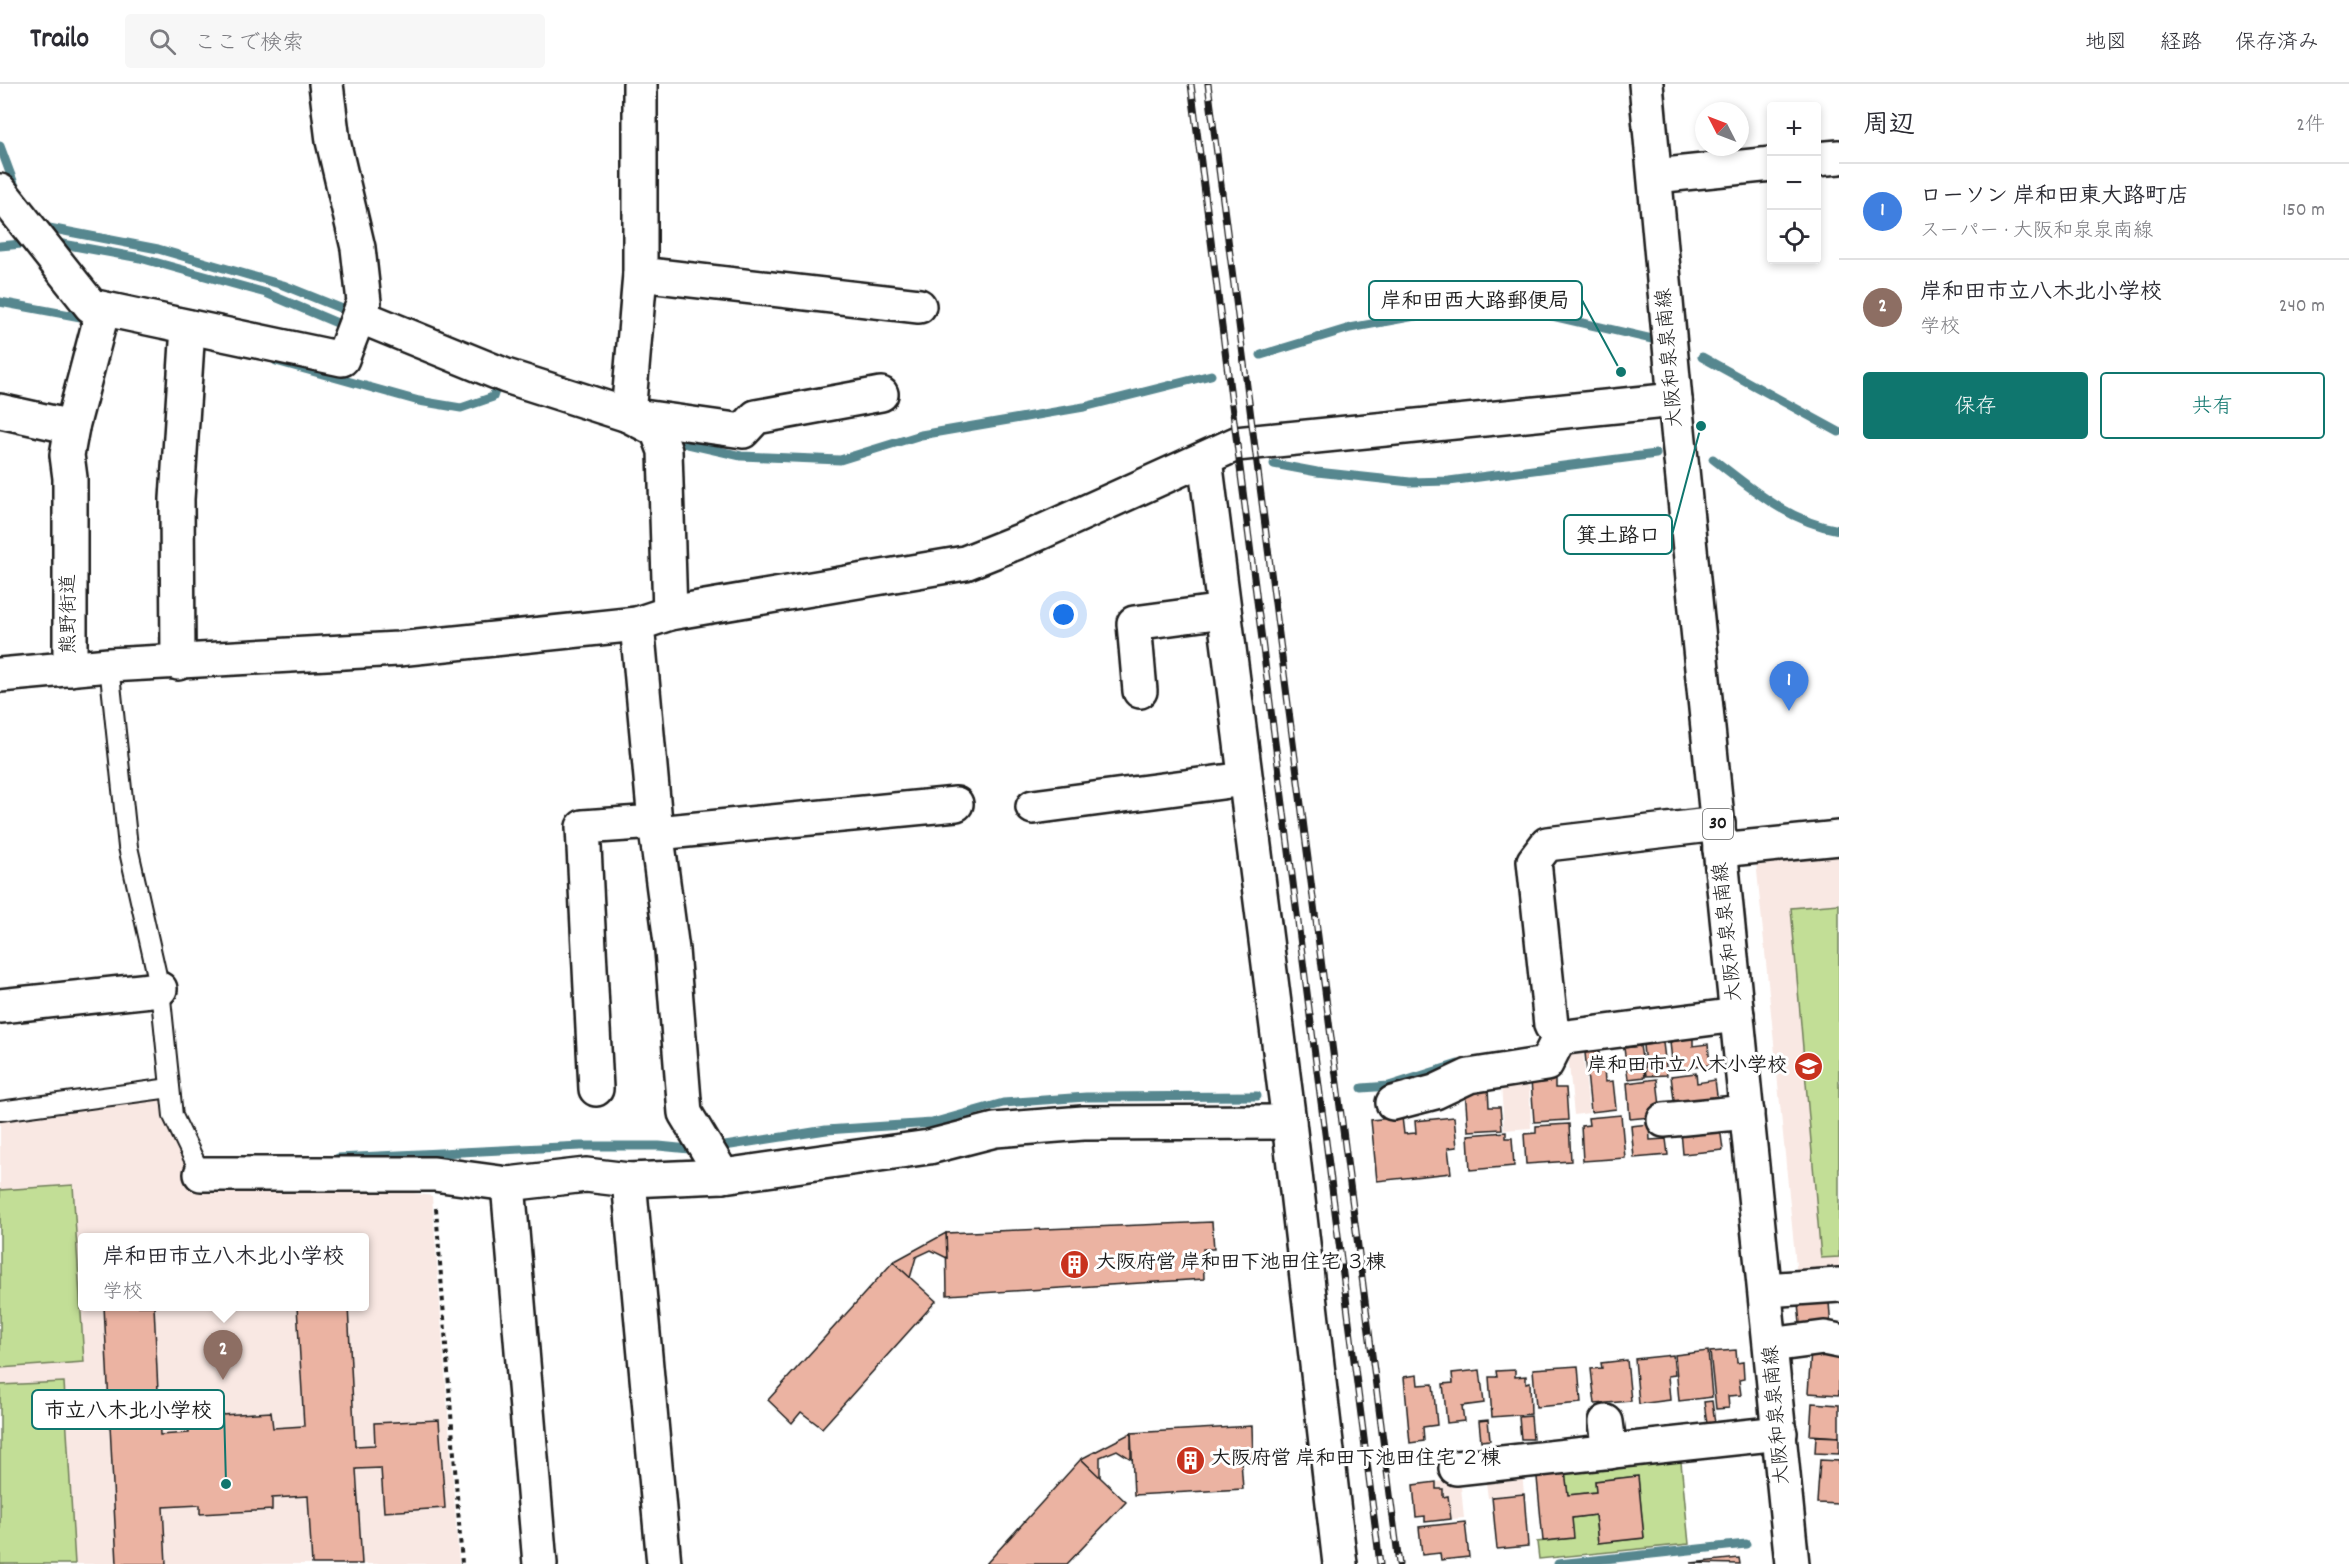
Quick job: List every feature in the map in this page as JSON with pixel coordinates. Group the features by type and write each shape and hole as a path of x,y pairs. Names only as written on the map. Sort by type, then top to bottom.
{"street":[{"path":"0,191 91,306 342,359 364,302 358,248 333,141 327,84"},
{"path":"628,415 640,274 640,84"},
{"name":"大阪和泉泉南線","path":"1646,84 1674,400 1780,1433 1791,1564"},
{"path":"1821,159 1839,157"},
{"path":"1655,176 1767,165"},
{"path":"640,274 919,306"},
{"name":"熊野街道","path":"103,309 72,427 67,455 70,478 70,669 109,665"},
{"path":"355,325 628,415 744,430 756,417 881,394"},
{"path":"178,663 177,499 188,327"},
{"path":"109,665 178,663 398,649 637,624 670,613 964,563 1035,535 1236,444 1674,400"},
{"path":"0,411 72,427"},
{"path":"628,415 661,441 670,613"},
{"path":"1205,459 1289,1122 1340,1564"},
{"path":"1140,691 1134,623 1224,611"},
{"path":"637,624 656,827 672,950 685,1113 723,1176"},
{"path":"0,675 70,669"},
{"path":"1033,807 1245,779"},
{"path":"596,1089 583,827 656,827 956,804"},
{"path":"1559,1038 1551,1025 1534,861 1546,844 1719,837 1839,838"},
{"path":"0,1006 160,989"},
{"path":"1559,1038 1737,1015"},
{"path":"1393,1102 1436,1092 1469,1076 1546,1064 1559,1038"},
{"path":"1664,1120 1747,1112"},
{"path":"201,1174 434,1174 508,1184 586,1175 629,1180 723,1176 929,1147 994,1130 1083,1123 1289,1122"},
{"path":"629,1180 664,1564"},
{"path":"508,1184 540,1564"},
{"path":"1765,1290 1839,1285"},
{"path":"1771,1345 1824,1338 1839,1341"},
{"path":"1470,1474 1608,1437 1780,1433"}],"lane":[{"name":"熊野街道","path":"109,665 128,847 160,989 173,1116 201,1174"},
{"path":"0,1111 170,1088"}],"path":[{"path":"434,1174 462,1564"}],"shaded area":[{"name":"岸和田市立八木小学校","path":"1839,851 1839,1272 1797,1276 1756,861"},
{"path":"1583,1053 1589,1113 1574,1115 1568,1054"},
{"path":"1529,1082 1531,1128 1504,1130 1501,1083"},
{"path":"163,1095 198,1188 375,1187 432,1196 459,1564 0,1564 0,1118"},
{"path":"1522,1471 1524,1494 1488,1498 1486,1483 1495,1473"},
{"path":"1455,1480 1461,1487 1464,1518 1451,1519 1448,1497 1443,1497 1442,1489 1436,1489 1436,1482"}],"green space":[{"path":"1839,904 1839,1257 1821,1258 1791,908"},
{"path":"73,1185 78,1265 78,1311 81,1311 84,1362 0,1368 0,1190"},
{"path":"64,1382 75,1564 0,1564 0,1385"},
{"path":"1680,1452 1689,1544 1539,1559 1537,1542 1573,1538 1572,1518 1595,1515 1598,1543 1644,1538 1638,1476 1595,1481 1596,1492 1568,1495 1564,1464"}],"building":[{"path":"1693,1038 1693,1046 1708,1044 1710,1065 1673,1070 1670,1042"},
{"path":"1663,1043 1667,1075 1646,1076 1643,1045"},
{"path":"1640,1046 1645,1077 1628,1079 1624,1048"},
{"path":"1599,1052 1600,1068 1604,1068 1605,1082 1613,1081 1616,1109 1591,1112 1585,1053"},
{"path":"1696,1073 1697,1083 1715,1080 1718,1103 1675,1108 1671,1076"},
{"path":"1555,1079 1555,1088 1566,1088 1568,1120 1534,1122 1531,1080"},
{"path":"1657,1079 1661,1116 1630,1119 1627,1083"},
{"path":"1488,1088 1489,1107 1500,1107 1502,1129 1468,1131 1465,1089"},
{"path":"1621,1115 1625,1158 1583,1161 1581,1126 1589,1125 1588,1118"},
{"path":"1402,1117 1404,1134 1416,1133 1415,1121 1454,1117 1457,1147 1448,1148 1451,1173 1377,1181 1371,1120"},
{"path":"1569,1124 1571,1161 1526,1164 1524,1134 1536,1133 1536,1126"},
{"path":"1649,1124 1650,1140 1666,1139 1668,1155 1634,1158 1631,1126"},
{"path":"1720,1127 1723,1150 1683,1154 1681,1131"},
{"path":"1506,1132 1506,1138 1512,1138 1514,1166 1470,1170 1468,1135"},
{"name":"大阪府営 岸和田下池田住宅 ３棟","path":"1212,1222 1214,1249 1203,1249 1204,1279 947,1295 946,1233"},
{"path":"946,1233 947,1258 931,1250 916,1257 910,1278 893,1262"},
{"path":"893,1262 936,1301 822,1428 801,1412 792,1423 768,1400"},
{"path":"1829,1302 1831,1330 1801,1333 1798,1304"},
{"path":"104,1311 154,1311 160,1435 189,1433 188,1417 271,1412 273,1428 304,1426 297,1311 348,1311 355,1446 375,1445 374,1423 439,1420 445,1508 384,1512 381,1468 356,1469 362,1564 312,1564 308,1496 272,1498 272,1510 200,1514 200,1505 163,1507 166,1564 117,1564"},
{"path":"1736,1350 1737,1363 1743,1362 1744,1379 1739,1380 1741,1395 1728,1396 1729,1408 1716,1409 1710,1352"},
{"path":"1708,1351 1712,1397 1679,1401 1675,1355"},
{"path":"1811,1351 1839,1354 1839,1395 1808,1393"},
{"path":"1673,1355 1675,1375 1668,1376 1670,1400 1639,1404 1635,1359"},
{"path":"1627,1360 1631,1401 1595,1404 1591,1369 1602,1368 1601,1363"},
{"path":"1578,1366 1581,1403 1536,1407 1533,1369"},
{"path":"1480,1370 1484,1403 1462,1406 1464,1421 1447,1423 1443,1384 1453,1383 1452,1373"},
{"path":"1515,1370 1515,1377 1526,1376 1526,1383 1530,1382 1531,1414 1492,1417 1489,1377 1497,1377 1496,1371"},
{"path":"1417,1375 1418,1385 1433,1384 1437,1425 1423,1427 1424,1441 1410,1443 1404,1377"},
{"path":"1712,1401 1715,1423 1707,1424 1704,1402"},
{"path":"1812,1403 1839,1405 1839,1437 1810,1435"},
{"path":"1531,1416 1533,1439 1521,1439 1519,1417"},
{"path":"1488,1420 1490,1440 1481,1441 1479,1421"},
{"name":"大阪府営 岸和田下池田住宅 ２棟","path":"1252,1426 1253,1459 1241,1460 1243,1489 1134,1495 1131,1433"},
{"path":"1131,1433 1131,1459 1117,1450 1100,1457 1100,1478 1081,1459"},
{"path":"1816,1436 1839,1437 1839,1454 1815,1453"},
{"path":"1081,1459 1126,1502 1067,1564 986,1564"},
{"path":"1820,1460 1839,1461 1839,1504 1817,1503"},
{"path":"1564,1464 1568,1495 1596,1492 1595,1481 1638,1476 1644,1538 1598,1543 1595,1515 1572,1518 1574,1538 1543,1541 1536,1467"},
{"path":"1436,1482 1436,1489 1443,1489 1443,1497 1448,1496 1451,1519 1425,1522 1425,1516 1416,1517 1413,1485"},
{"path":"1524,1494 1528,1546 1497,1549 1492,1497"},
{"path":"1465,1522 1469,1557 1441,1560 1440,1553 1422,1555 1419,1527"},
{"path":"1739,1558 1740,1564 1691,1563"}],"waterway":[{"path":"0,146 16,189"},
{"path":"42,224 49,228 158,249 283,285 350,312"},
{"path":"52,242 140,258 266,293 349,328"},
{"path":"0,246 32,243"},
{"path":"0,302 86,318"},
{"path":"1261,355 1350,328 1437,312 1535,312 1652,339"},
{"path":"1702,357 1839,432"},
{"path":"276,361 419,401 461,408 493,397 496,388"},
{"path":"670,440 741,456 840,460 921,435 1084,407 1211,375"},
{"path":"1274,464 1317,472 1410,482 1449,481 1656,454"},
{"path":"1713,459 1757,493 1787,512 1821,526 1839,530"},
{"path":"1362,1088 1389,1086 1458,1064"},
{"path":"712,1148 826,1130 932,1123 1003,1103 1086,1097 1257,1096"},
{"path":"338,1158 581,1146 659,1146 699,1150"},
{"path":"1558,1564 1746,1544"}],"railway":[{"path":"1191,84 1380,1564"},
{"path":"1208,84 1399,1564"}],"place":[{"name":"岸和田西大路郵便局","path":"1621,372"},
{"name":"箕土路口","path":"1701,426"},
{"name":"ローソン 岸和田東大路町店","path":"1789,711"},
{"name":"岸和田市立八木小学校","path":"1808,1067"},
{"name":"大阪府営 岸和田下池田住宅 ３棟","path":"1075,1264"},
{"name":"岸和田市立八木北小学校","path":"223,1380"},
{"name":"大阪府営 岸和田下池田住宅 ２棟","path":"1190,1460"},
{"name":"市立八木北小学校","path":"226,1484"}]}
